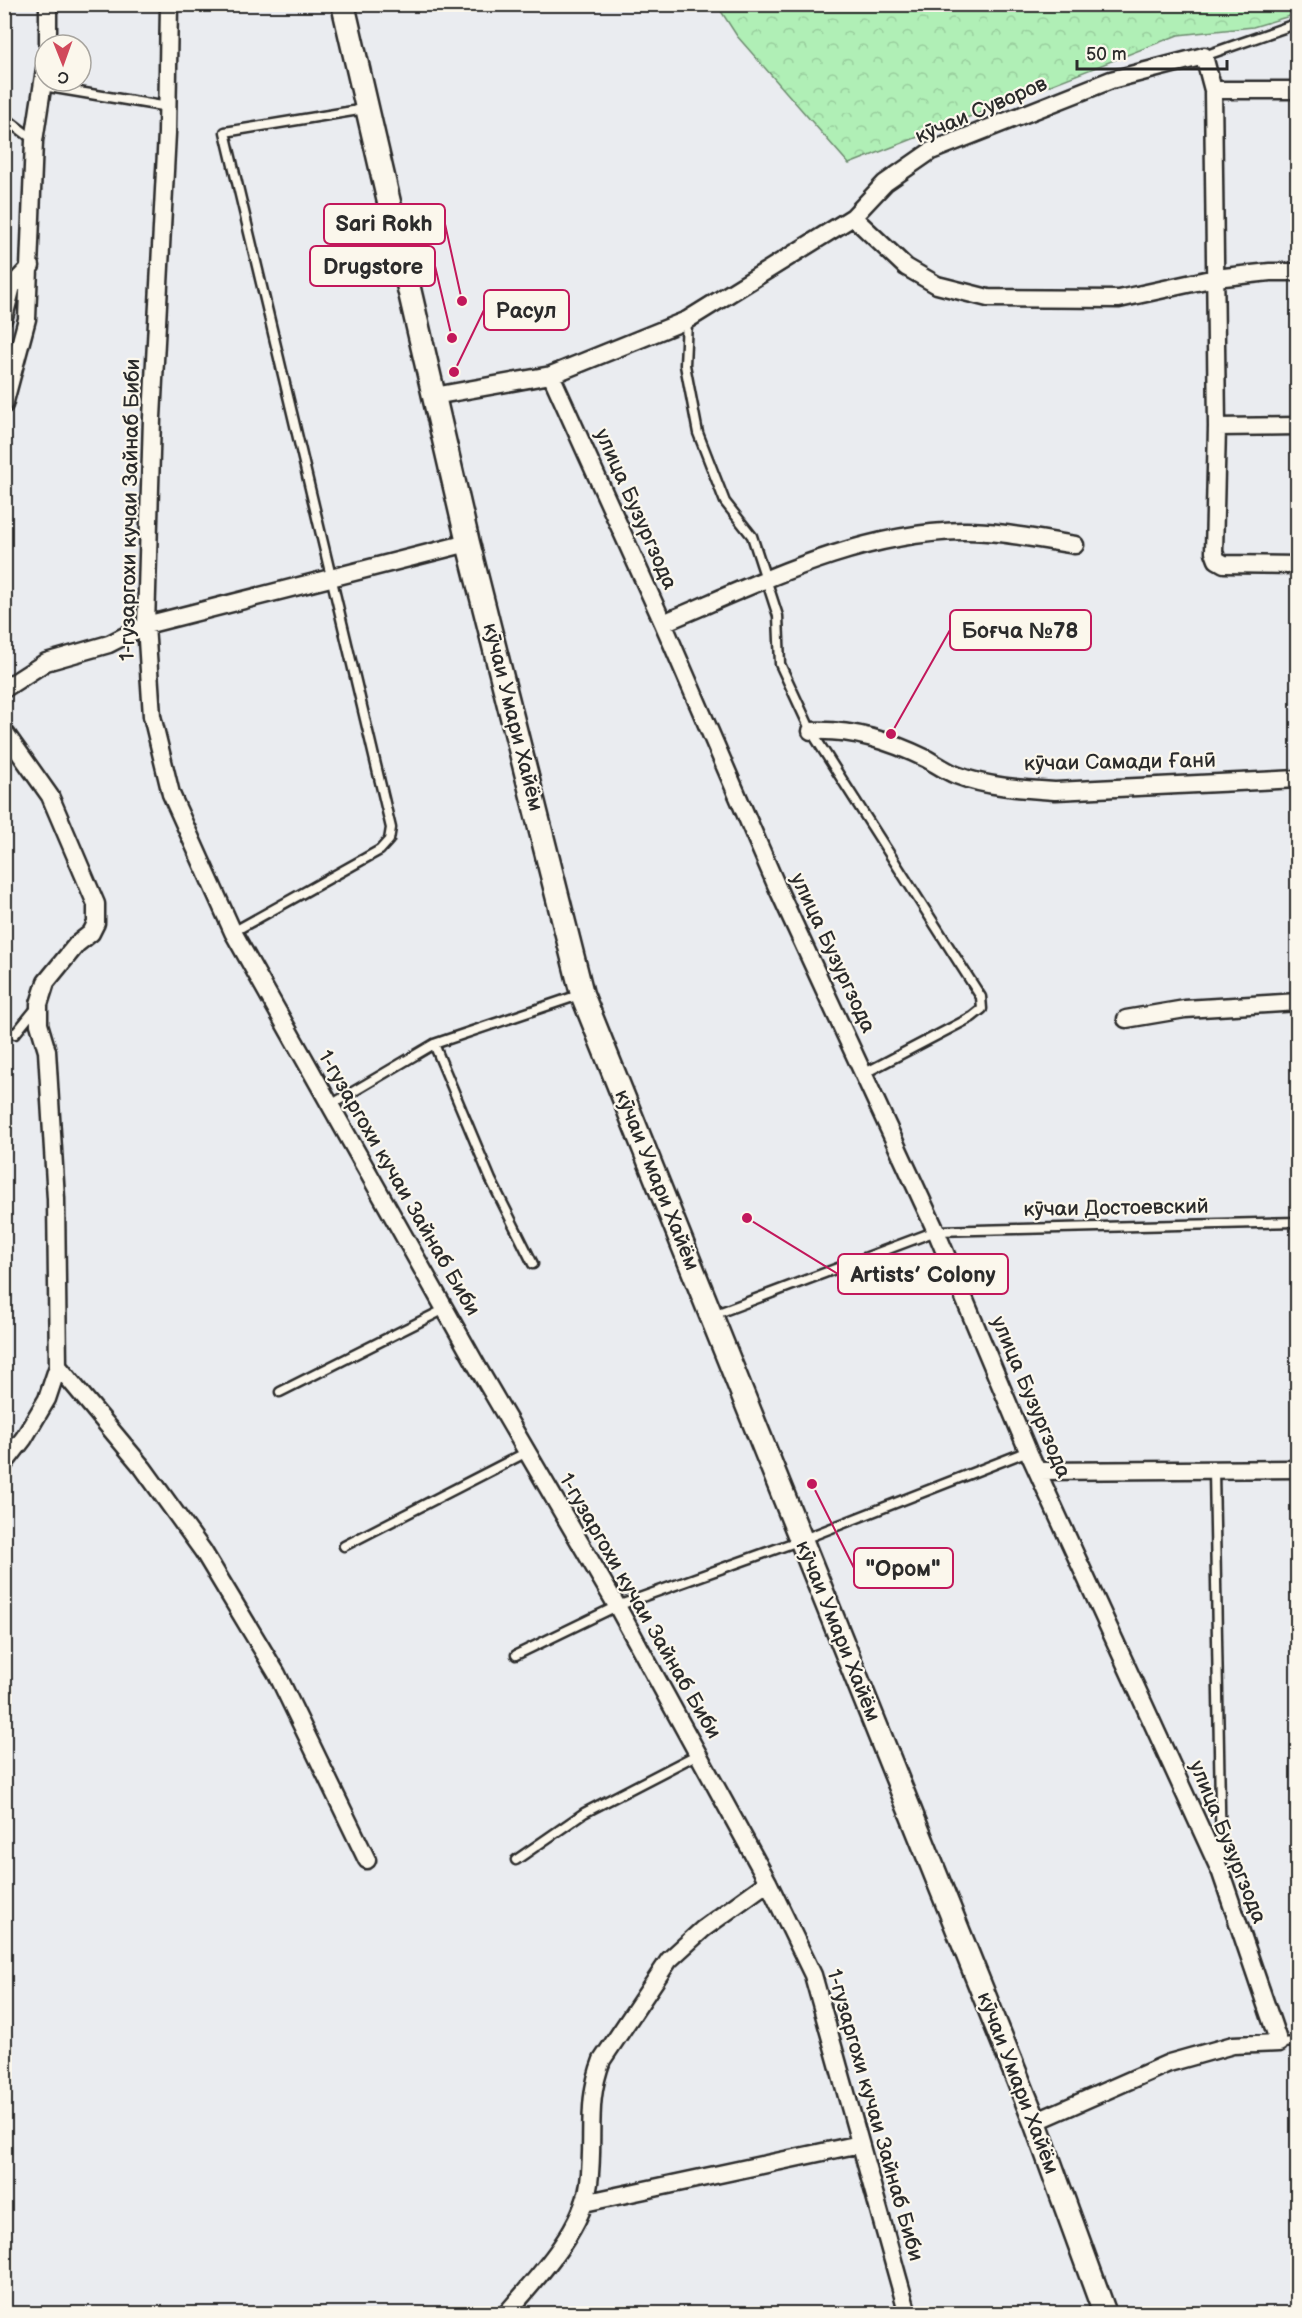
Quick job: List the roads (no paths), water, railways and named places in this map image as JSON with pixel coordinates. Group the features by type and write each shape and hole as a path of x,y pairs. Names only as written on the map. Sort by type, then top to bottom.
{"main road":[{"name":"кӯчаи Умари Хайём","path":"343,4 468,543 582,994 1035,2122 1106,2313"}],"street":[{"path":"48,4 48,33"},
{"name":"1-гузаргохи кучаи Зайнаб Биби","path":"169,4 168,107 152,418 146,624 152,716 171,794 232,932 329,1106 617,1606 768,1882 813,1976 908,2313"},
{"path":"1204,56 1213,90 1217,427 1214,552 1217,560 1224,564 1298,565"},
{"name":"кӯчаи Суворов","path":"434,396 550,375 687,320 853,218 885,183 931,151 1111,80 1204,56"},
{"path":"1213,90 1298,90"},
{"path":"4,405 27,319 34,141 41,93"},
{"path":"853,218 906,267 937,285 988,298 1119,299 1215,278 1270,272 1298,272"},
{"path":"4,317 12,286 30,266"},
{"name":"улица Бузургзода","path":"550,375 663,623 777,887 936,1232 1028,1450 1221,1873 1279,2043"},
{"path":"1217,427 1298,426"},
{"path":"663,623 834,554 892,537 964,530 1075,545"},
{"path":"4,689 46,662 109,644 146,624 332,580 468,543"},
{"path":"4,731 50,796 96,904 96,923 91,933 77,944 46,982 39,1004 39,1024 47,1051 56,1199 58,1366 47,1399 24,1438 4,1464"},
{"name":"кӯчаи Самади Ғанӣ","path":"811,731 859,734 894,744 956,775 987,783 1029,789 1056,791 1298,779"},
{"path":"1126,1019 1185,1009 1298,1002"},
{"path":"58,1366 143,1468 203,1551 277,1674 366,1860"},
{"path":"1038,1471 1298,1469"},
{"path":"506,2313 565,2241 584,2203 589,2185 592,2150 590,2106 595,2079 602,2060 669,1960 703,1929 768,1882"},
{"path":"1035,2122 1170,2063 1233,2045 1279,2043"},
{"path":"584,2203 860,2144"}],"lane":[{"name":"кӯчаи Суворов","path":"1204,56 1298,23"},
{"path":"84,93 168,107"},
{"path":"232,932 380,850 389,840 391,828 225,132 368,108"},
{"path":"4,117 34,141"},
{"path":"687,320 685,365 698,433 725,502 752,536 778,616 780,664 811,731 981,997 982,1009 972,1017 863,1074"},
{"path":"329,1106 434,1044 582,994"},
{"path":"4,1034 8,1031 15,1034 39,1004"},
{"path":"434,1044 491,1180 533,1264"},
{"name":"кӯчаи Достоевский","path":"712,1316 936,1232 1298,1222"},
{"path":"280,1392 445,1309"},
{"path":"516,1655 617,1606 801,1540 1028,1450"},
{"path":"344,1546 527,1452"},
{"path":"1214,1470 1221,1873"},
{"path":"516,1860 584,1813 698,1754"},
{"path":"1279,2043 1298,2042"}],"place":[{"name":"Sari Rokh","path":"462,301"},
{"name":"Drugstore","path":"452,338"},
{"name":"Расул","path":"454,372"},
{"name":"Боғча №78","path":"891,734"},
{"name":"Artists’ Colony","path":"747,1218"},
{"name":"\"Oром\"","path":"812,1484"}]}
